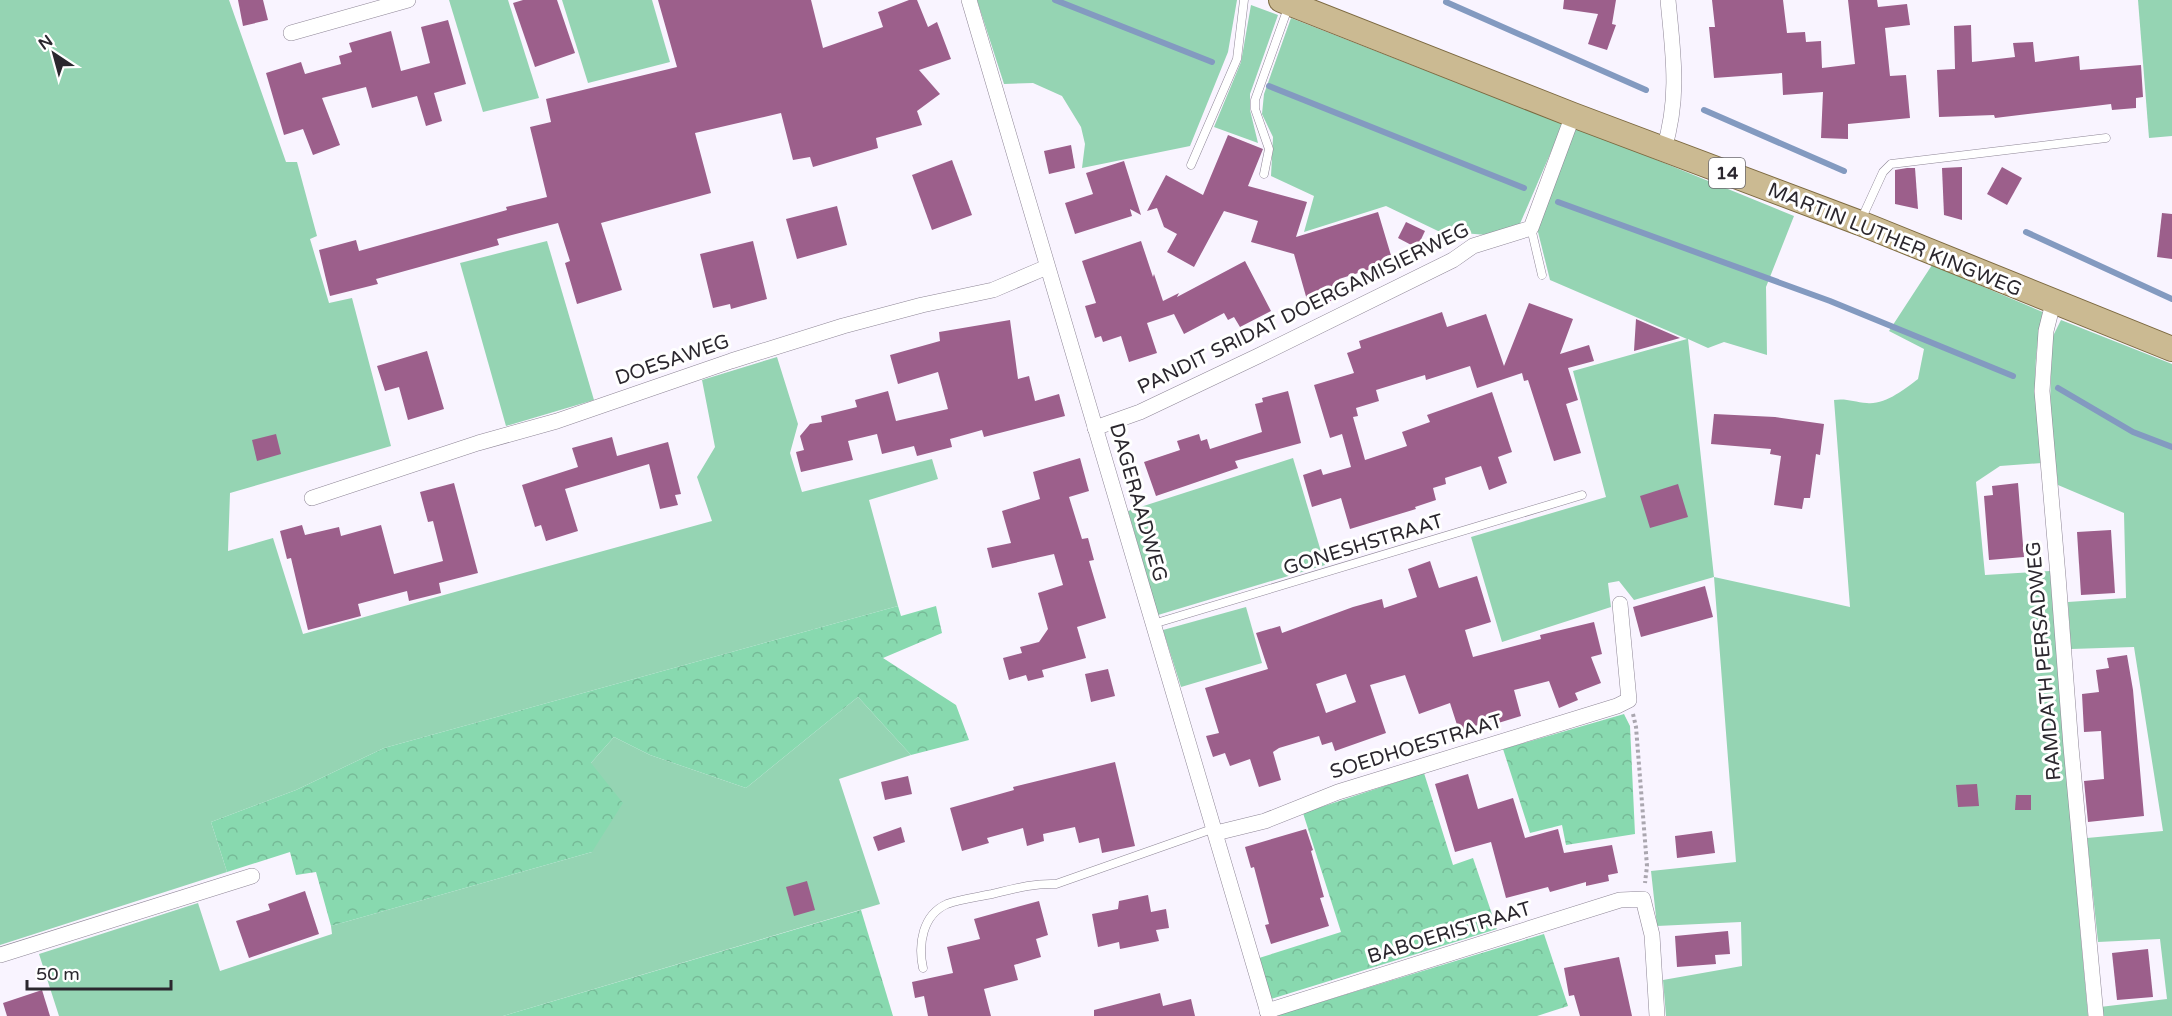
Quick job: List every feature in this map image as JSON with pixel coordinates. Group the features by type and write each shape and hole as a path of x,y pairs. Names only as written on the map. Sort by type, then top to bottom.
{"main road":[{"name":"MARTIN LUTHER KINGWEG","path":"1285,2 1573,115 1860,223 2053,303 2172,349"}],"street":[{"path":"291,33 408,0"},
{"name":"DAGERAADWEG","path":"969,0 1268,1014"},
{"path":"1664,149 1675,86 1668,0"},
{"path":"1531,228 1573,115"},
{"name":"PANDIT SRIDAT DOERGAMISIERWEG","path":"1095,428 1140,412 1258,356 1453,260 1473,246 1531,228"},
{"name":"DOESAWEG","path":"312,498 478,443 557,421 730,361 843,326 922,305 993,290 1047,267"},
{"name":"RAMDATH PERSADWEG","path":"2053,303 2046,331 2042,391 2096,1016"},
{"path":"1620,604 1629,700"},
{"name":"SOEDHOESTRAAT","path":"1215,831 1264,821 1338,792 1617,706 1629,700"},
{"path":"0,955 252,876"},
{"path":"1643,899 1652,935 1657,1016"},
{"name":"BABOERISTRAAT","path":"1268,1014 1620,900 1643,899"}],"lane":[{"path":"1191,165 1237,59 1244,0"},
{"path":"1264,174 1269,149 1255,109 1255,100 1285,2"},
{"path":"1860,223 1883,172 1891,164 2106,138"},
{"path":"1531,228 1542,275"},
{"name":"GONESHSTRAAT","path":"1153,624 1582,495"},
{"path":"923,968 920,952 923,932 929,917 946,905 1037,883 1056,884 1215,831"}],"path":[{"path":"1629,700 1636,727 1647,866 1643,899"}],"green space":[{"path":"0,0 229,0 286,162 297,162 317,236 310,239 329,303 352,298 391,446 230,493 228,551 273,538 303,634 712,521 697,477 715,447 702,380 777,357 798,424 790,453 802,492 932,459 938,479 869,500 898,606 384,748 296,790 211,822 227,872 0,945"},
{"path":"449,0 508,0 539,98 483,112"},
{"path":"562,0 652,0 670,62 588,83"},
{"path":"977,0 1237,0 1228,52 1190,146 1082,168 1085,144 1081,127 1062,96 1033,83 1004,84"},
{"path":"2138,0 2172,0 2172,136 2149,138"},
{"path":"1251,5 1278,15 1250,94 1250,110 1258,143 1214,127 1241,62"},
{"path":"1291,18 1563,124 1519,226 1487,235 1438,231 1386,206 1304,232 1314,196 1271,176 1273,137 1262,114 1264,94"},
{"path":"1576,127 1794,216 1766,287 1767,355 1724,342 1708,348 1688,339 1714,577 1634,600 1619,581 1608,583 1611,607 1502,642 1471,537 1606,497 1573,371 1687,339 1550,280 1537,228"},
{"path":"547,241 594,400 506,426 460,263"},
{"path":"1932,265 2045,313 2037,349 2036,368 2042,463 2000,466 1976,482 1985,575 2050,571 2088,1016 1666,1016 1663,980 1742,966 1741,922 1657,926 1651,871 1736,862 1714,577 1850,607 1834,400 1881,402 1918,379 1924,349 1889,331"},
{"path":"2061,320 2172,364 2172,1016 2101,1016 2100,1007 2167,999 2160,939 2098,942 2087,838 2163,831 2134,647 2071,649 2068,602 2126,598 2124,513 2058,485 2050,408 2052,338"},
{"path":"1293,458 1325,565 1158,615 1128,511"},
{"path":"898,606 901,616 936,606 942,633 883,658 956,705 969,740 911,755 858,697 746,788 650,755 614,737 591,763 623,803 592,852 331,926 316,872 296,875 290,852 227,872 211,822 296,790 384,748"},
{"path":"1246,607 1262,663 1181,687 1163,630"},
{"path":"858,697 911,755 839,779 880,904 503,1016 59,1016 39,954 198,903 220,971 332,934 331,926 592,852 591,763 614,737 650,755 746,788"},
{"path":"1624,714 1630,726 1635,834 1566,845 1562,825 1530,833 1503,749"},
{"path":"1424,773 1453,865 1473,858 1497,929 1271,999 1259,958 1341,932 1303,813"},
{"path":"861,910 893,1016 503,1016"},
{"path":"1544,934 1568,1006 1537,1016 1275,1016"}],"building":[{"path":"238,0 263,0 268,20 243,26"},
{"path":"523,0 557,0 575,53 535,67 513,3"},
{"path":"658,0 811,0 823,48 883,27 878,12 909,0 917,0 928,27 937,22 951,59 919,70 940,94 917,111 922,125 876,138 878,148 813,167 810,157 793,160 781,113 695,133 711,193 601,223 622,290 577,304 565,263 570,261 558,223 497,239 499,245 376,279 378,284 330,296 319,250 356,240 359,251 547,197 530,127 551,122 546,99 677,67"},
{"path":"1564,0 1616,0 1612,24 1616,25 1607,50 1588,44 1598,14 1563,9"},
{"path":"1712,0 1783,0 1787,33 1805,32 1806,42 1821,41 1822,68 1855,64 1848,0 1877,0 1878,7 1907,4 1910,25 1885,28 1890,76 1906,75 1910,118 1848,124 1848,139 1821,138 1823,92 1783,95 1782,73 1714,78 1709,27 1715,27"},
{"path":"448,20 466,84 434,93 442,121 426,126 417,96 372,108 366,87 322,98 340,145 313,155 303,129 284,135 266,73 301,62 305,74 341,64 339,56 352,52 349,43 391,31 401,71 430,63 421,27"},
{"path":"1971,25 1972,62 2015,57 2013,43 2033,42 2035,62 2079,56 2080,70 2141,65 2143,97 2136,98 2136,108 2112,110 2111,104 1995,118 1994,115 1939,117 1937,70 1955,69 1954,26"},
{"path":"1228,135 1263,149 1248,186 1307,202 1296,237 1378,212 1393,262 1339,279 1345,297 1309,307 1294,254 1251,242 1258,221 1224,211 1194,267 1167,252 1177,234 1164,227 1157,208 1147,211 1166,175 1203,195"},
{"path":"1071,145 1075,168 1049,174 1044,151"},
{"path":"952,160 972,215 932,230 912,175"},
{"path":"1124,161 1141,215 1130,209 1132,216 1075,234 1065,203 1093,194 1086,173"},
{"path":"1962,167 1962,220 1944,215 1942,168"},
{"path":"2002,167 2022,178 2007,205 1987,194"},
{"path":"1915,168 1918,209 1895,204 1895,170"},
{"path":"837,206 847,245 797,259 786,219"},
{"path":"2162,213 2172,214 2172,259 2157,257"},
{"path":"1406,222 1425,231 1417,248 1398,238"},
{"path":"753,241 767,299 731,309 730,304 713,308 700,254"},
{"path":"1141,241 1163,301 1179,293 1177,297 1245,261 1271,311 1240,327 1234,317 1228,320 1224,313 1184,334 1174,314 1147,323 1157,353 1129,362 1121,336 1103,342 1101,336 1095,338 1085,306 1096,303 1082,261"},
{"path":"1529,303 1573,319 1560,354 1589,345 1594,361 1568,368 1578,400 1566,404 1581,453 1554,461 1528,380 1524,381 1522,373 1477,388 1470,366 1426,380 1425,375 1376,390 1379,401 1356,408 1358,416 1353,417 1365,460 1407,446 1402,432 1430,422 1427,415 1492,392 1512,452 1498,457 1507,483 1489,490 1481,466 1445,478 1446,484 1433,488 1436,500 1415,507 1416,509 1350,529 1341,498 1312,507 1303,475 1321,469 1323,475 1351,467 1342,434 1330,438 1314,385 1354,373 1347,353 1361,348 1359,341 1442,312 1447,327 1486,314 1504,366"},
{"path":"1636,319 1680,338 1634,351"},
{"path":"1010,320 1018,379 1029,376 1035,401 1059,394 1065,416 984,437 982,430 950,439 952,447 917,456 914,446 882,454 877,434 848,441 853,460 801,472 796,452 804,450 800,436 810,424 822,422 821,416 857,407 855,400 888,391 896,421 948,409 938,372 898,384 890,355 940,341 939,332"},
{"path":"427,351 444,409 408,420 399,387 385,391 377,366"},
{"path":"1288,391 1301,443 1235,461 1238,468 1156,496 1144,462 1180,450 1177,441 1199,434 1201,441 1207,439 1210,449 1262,432 1255,404 1263,402 1262,398"},
{"path":"1714,414 1775,417 1824,424 1820,455 1816,454 1810,498 1804,498 1802,509 1774,505 1781,456 1770,454 1771,449 1711,444"},
{"path":"276,434 281,454 257,461 252,440"},
{"path":"612,437 617,456 668,442 681,494 675,495 678,505 660,509 649,464 565,489 578,531 546,541 541,525 535,527 522,485 578,467 572,448"},
{"path":"1080,458 1089,491 1069,497 1082,539 1088,538 1094,560 1089,561 1106,618 1077,627 1086,658 1042,670 1044,677 1028,681 1026,675 1009,680 1003,658 1022,653 1020,647 1039,642 1048,629 1038,593 1063,585 1054,554 992,568 987,548 1011,543 1002,511 1040,499 1033,472"},
{"path":"454,483 478,573 439,583 441,593 409,601 407,591 358,604 361,616 308,630 291,558 287,559 280,531 302,525 305,535 339,527 341,536 381,525 394,574 443,561 433,521 428,522 420,492"},
{"path":"2018,483 2024,557 1989,560 1984,496 1993,495 1992,486"},
{"path":"1678,484 1688,517 1650,528 1640,496"},
{"path":"2111,530 2115,593 2081,595 2077,532"},
{"path":"1430,561 1439,588 1477,576 1491,622 1465,630 1473,657 1541,639 1540,635 1594,622 1602,654 1591,657 1601,683 1575,693 1578,700 1559,708 1549,681 1514,690 1521,716 1495,724 1494,720 1459,731 1450,703 1419,714 1405,675 1370,685 1386,733 1335,751 1332,742 1322,745 1319,736 1279,748 1273,752 1281,780 1259,787 1250,759 1230,766 1225,753 1213,757 1206,736 1219,733 1205,688 1268,669 1256,633 1280,626 1282,633 1382,599 1384,608 1417,597 1408,569","holes":["1346,674 1356,702 1326,713 1316,684"]},
{"path":"1705,586 1713,617 1641,637 1633,607"},
{"path":"2127,655 2133,690 2144,816 2088,822 2084,781 2104,779 2101,731 2084,732 2082,694 2099,692 2096,670 2109,668 2107,658"},
{"path":"1108,669 1115,696 1091,702 1085,674"},
{"path":"1115,762 1135,846 1102,853 1099,838 1079,843 1075,827 1043,834 1044,841 1027,846 1023,828 987,838 989,843 962,851 950,808 1014,790 1013,787"},
{"path":"1468,774 1478,809 1513,798 1525,838 1558,829 1564,853 1612,845 1618,873 1608,875 1609,881 1586,886 1586,882 1550,892 1548,887 1506,898 1491,842 1455,852 1435,784"},
{"path":"908,776 912,794 885,800 881,782"},
{"path":"1977,784 1979,806 1958,807 1956,785"},
{"path":"2016,795 2031,795 2031,810 2015,810"},
{"path":"901,827 905,842 878,851 873,837"},
{"path":"1306,829 1324,897 1320,898 1329,926 1271,944 1265,925 1269,924 1254,867 1251,868 1245,847"},
{"path":"1712,831 1715,853 1677,858 1675,836"},
{"path":"807,881 815,910 794,916 786,887"},
{"path":"305,891 319,934 249,958 236,921 270,910 268,904"},
{"path":"1148,895 1151,912 1166,909 1169,928 1156,930 1159,941 1120,949 1119,942 1098,947 1092,914 1118,909 1119,901"},
{"path":"1039,901 1048,935 1036,939 1041,957 1014,965 1018,980 984,989 991,1016 928,1016 924,996 915,998 912,982 953,973 947,947 980,939 974,919"},
{"path":"1728,931 1730,954 1715,955 1716,964 1677,967 1675,936"},
{"path":"2148,949 2153,997 2117,1000 2112,953"},
{"path":"1619,957 1632,1016 1580,1016 1574,995 1569,996 1564,968"},
{"path":"42,990 50,1016 7,1016 3,1003"},
{"path":"1160,993 1163,1006 1191,999 1195,1016 1094,1016 1094,1010"}],"waterway":[{"path":"1055,0 1212,62"},
{"path":"1446,2 1646,90"},
{"path":"1269,86 1524,188"},
{"path":"1704,110 1844,171"},
{"path":"1558,202 1830,301 2013,376"},
{"path":"2026,232 2172,299"},
{"path":"2058,388 2133,432 2172,447"}]}
